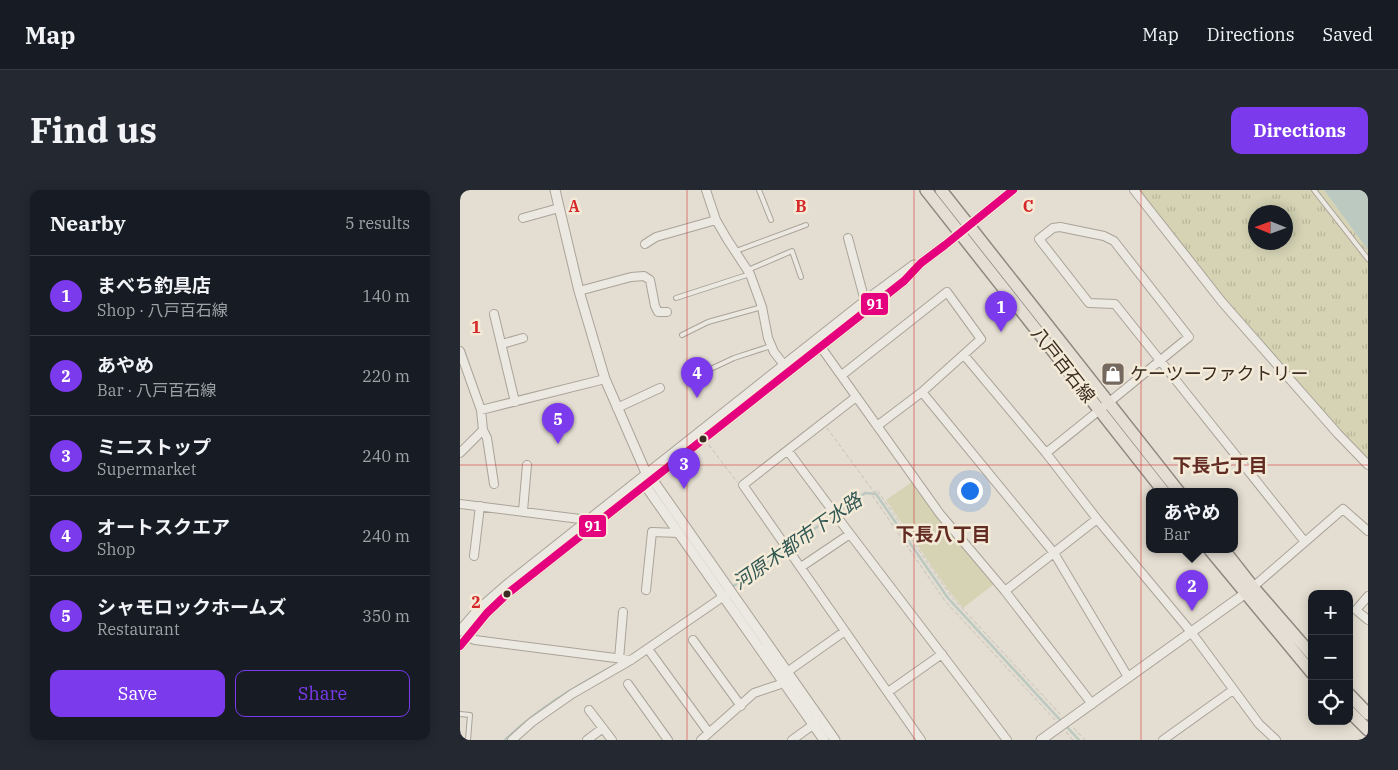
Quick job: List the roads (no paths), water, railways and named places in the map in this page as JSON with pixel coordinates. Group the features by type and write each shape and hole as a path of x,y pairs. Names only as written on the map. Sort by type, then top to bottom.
{"main road":[{"name":"八戸百石線","path":"926,190 1161,488"},
{"name":"八戸百石線","path":"941,190 1176,488"},
{"path":"1213,553 1308,651"},
{"path":"1226,553 1249,590 1308,668"},
{"path":"1353,698 1368,714"},
{"path":"1353,715 1368,730"}],"street":[{"path":"555,190 579,291 605,379 617,408 648,479 679,533 727,594"},
{"path":"706,190 716,220 749,272 762,307 771,346 786,368"},
{"path":"464,634 507,594 648,479 818,343 904,281 921,262 960,234 1012,190"},
{"path":"1134,190 1222,302 1368,465"},
{"path":"523,218 560,208"},
{"path":"645,244 656,237 716,220"},
{"path":"1046,453 1100,411 1109,402 1160,360 1189,337 1114,241 1104,236 1060,227 1053,228 1039,239 1089,303 1115,304 1160,360 1304,542"},
{"path":"848,238 865,301"},
{"path":"818,343 865,301 898,276 945,245"},
{"path":"579,291 631,277 644,276 650,280 658,312 667,312"},
{"path":"842,375 947,292 981,339 922,392 877,426"},
{"path":"494,314 515,402"},
{"path":"502,344 522,338"},
{"path":"818,343 940,514 1005,591 1092,704"},
{"path":"460,351 463,370 481,410 494,484"},
{"path":"964,355 1191,632 1259,724 1275,740"},
{"path":"481,410 605,379"},
{"path":"617,408 660,388"},
{"path":"922,392 1054,553 1128,678"},
{"path":"856,398 743,485 921,740"},
{"path":"460,454 483,430"},
{"path":"788,451 1007,740"},
{"path":"523,511 527,465"},
{"path":"460,646 464,634 478,610 508,582 588,520 648,479"},
{"path":"648,479 783,677 817,722 835,740"},
{"path":"460,504 588,520"},
{"path":"474,556 480,506"},
{"path":"1041,740 1249,590 1343,508 1368,531"},
{"path":"1005,591 1097,519"},
{"path":"646,590 652,532 679,533"},
{"path":"801,567 850,534"},
{"path":"512,740 532,722 572,694 631,660 727,594"},
{"path":"1368,596 1356,610 1368,620"},
{"path":"618,659 623,612"},
{"path":"701,740 754,693 778,685 783,677 844,631"},
{"path":"464,634 475,640 631,660"},
{"path":"693,640 741,706"},
{"path":"648,649 709,733"},
{"path":"888,692 942,654"},
{"path":"628,684 668,740"},
{"path":"1163,740 1233,690"},
{"path":"589,710 612,740"},
{"path":"792,740 817,722"},
{"path":"817,722 824,740"},
{"path":"587,740 603,728"}],"lane":[{"path":"759,190 771,220"},
{"path":"1314,190 1368,259"},
{"path":"736,251 806,225"},
{"path":"676,298 749,272 792,251 801,278"},
{"path":"682,335 708,322 762,307"},
{"path":"700,374 734,358 771,346"},
{"path":"460,714 470,715 468,740"}],"waterway":[{"name":"河原木都市下水路","path":"732,587 865,493 876,494 948,598 1062,722"},
{"name":"河原木都市下水路","path":"505,740 556,699 613,666"},
{"name":"河原木都市下水路","path":"1066,726 1079,740"}],"place":[{"name":"まべち釣具店","path":"1001,332"},
{"name":"ケーツーファクトリー","path":"1113,374"},
{"name":"オートスクエア","path":"697,398"},
{"name":"シャモロックホームズ","path":"558,444"},
{"name":"ミニストップ","path":"684,489"},
{"name":"あやめ","path":"1192,611"}],"district":[{"name":"下長七丁目","path":"1220,465"},
{"name":"下長八丁目","path":"943,534"}]}
